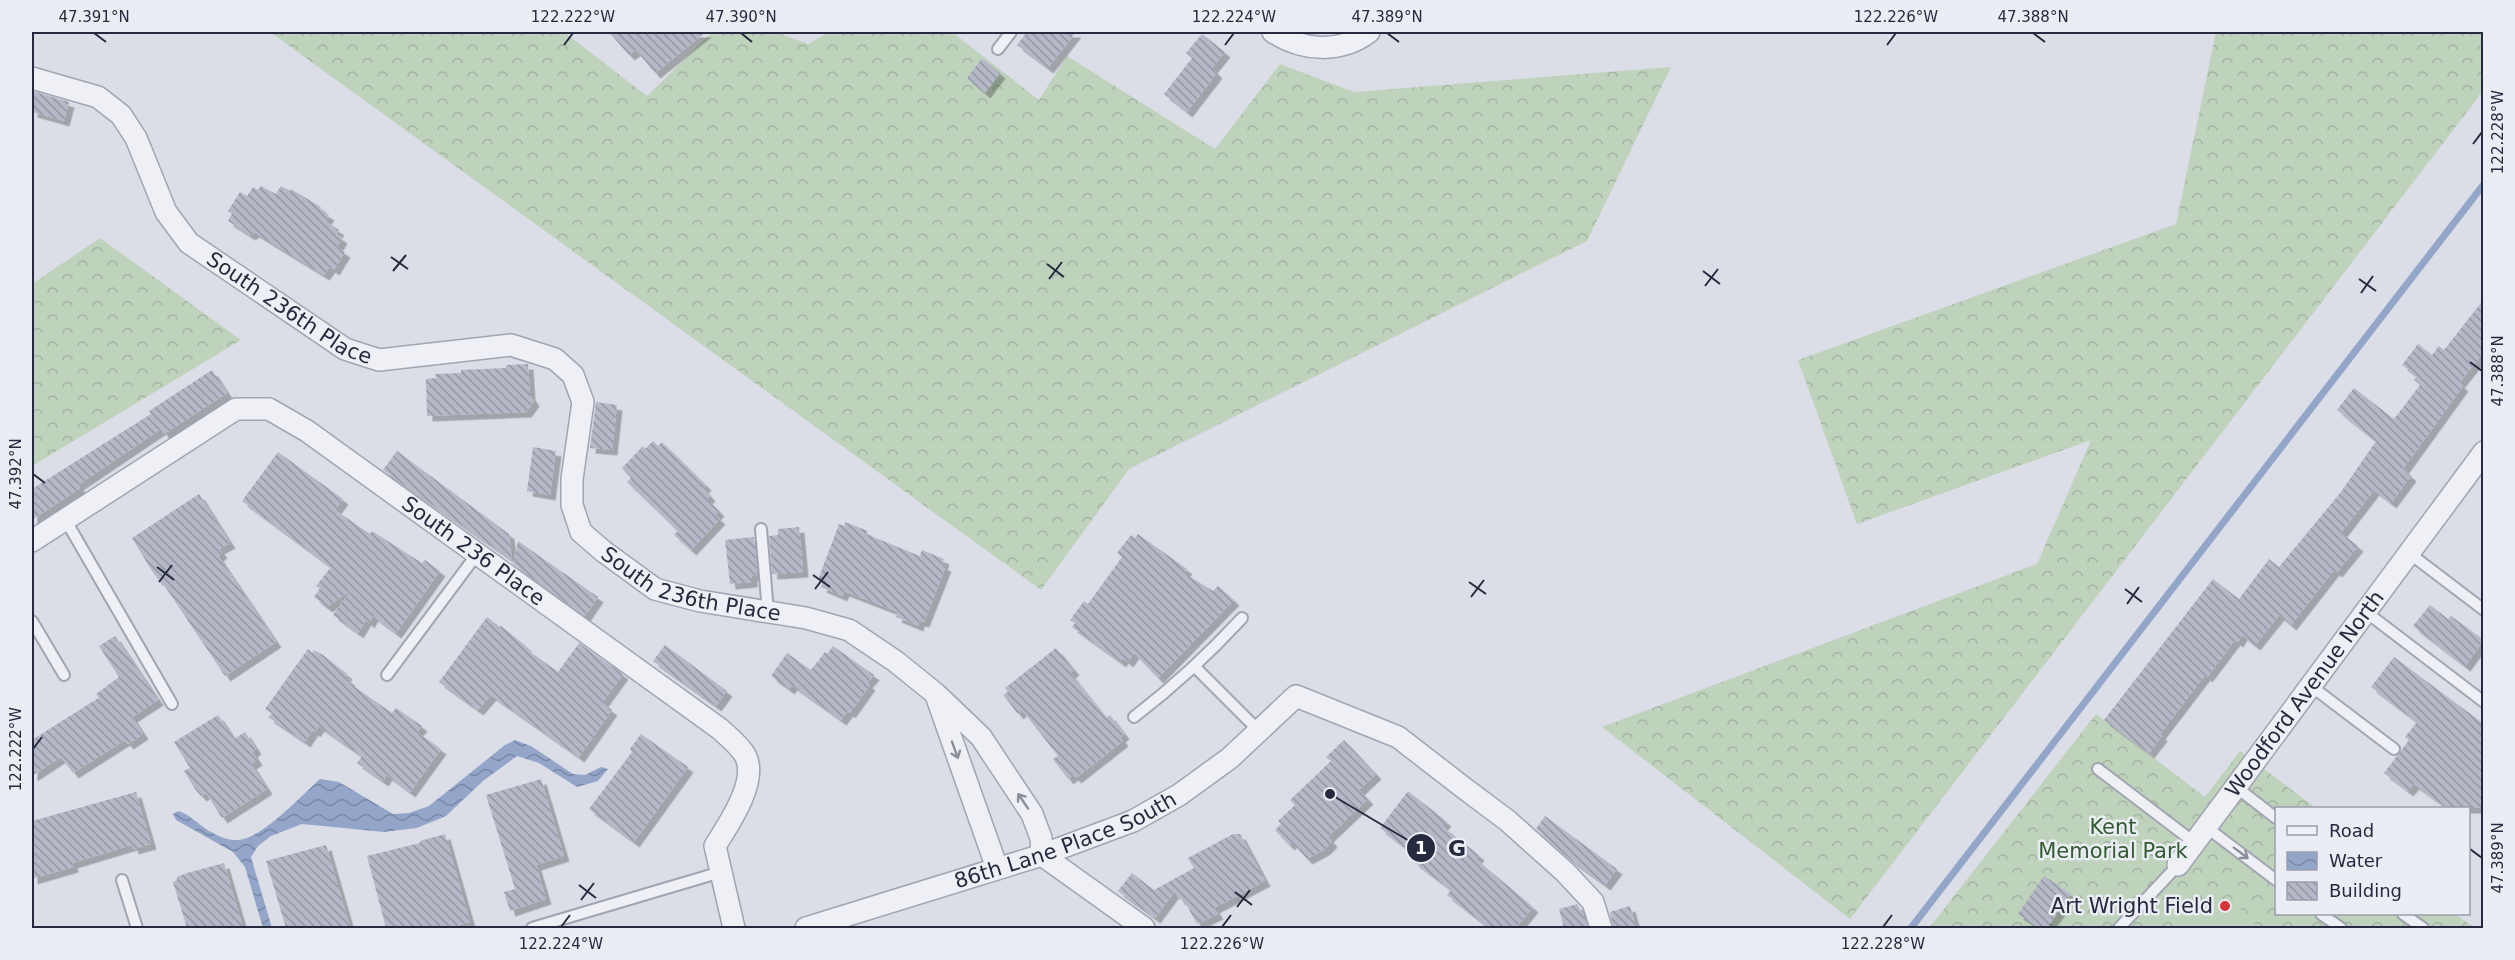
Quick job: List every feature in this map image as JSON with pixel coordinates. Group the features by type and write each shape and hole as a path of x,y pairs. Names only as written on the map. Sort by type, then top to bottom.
{"street":[{"path":"1273,32 1305,46 1336,47 1369,32"},
{"name":"South 236th Place","path":"32,78 98,97 121,115 136,138 166,212 189,243 345,349 379,360 511,345 555,359 573,375 583,402 572,479 572,505 581,532 655,589 700,601 806,618 849,630 895,661 936,694 981,737 1032,814 1041,838 1042,855"},
{"name":"South 236 Place","path":"32,541 236,409 269,409 307,431 720,729 745,754 749,767 748,783 735,813 715,846 734,928"},
{"name":"Woodford Avenue North","path":"2178,865 2484,452"},
{"path":"936,694 997,868"},
{"name":"86th Lane Place South","path":"806,928 1042,855 1133,821 1170,800 1230,758 1296,696 1398,737 1499,814 1565,872 1593,902 1601,928"},
{"path":"1042,855 1144,928"}],"lane":[{"path":"998,49 1011,32"},
{"path":"65,519 172,704"},
{"path":"761,530 768,612"},
{"path":"2409,553 2484,610"},
{"path":"387,675 477,554"},
{"path":"2366,612 2484,702"},
{"path":"1134,717 1195,667 1242,618"},
{"path":"32,621 64,675"},
{"path":"1195,667 1259,731"},
{"path":"2311,686 2394,749"},
{"path":"2098,769 2275,879"},
{"path":"2236,787 2275,816"},
{"name":"Woodford Avenue North","path":"2119,928 2178,865"},
{"path":"532,928 721,872"},
{"path":"122,880 136,928"},
{"path":"2322,915 2341,928"},
{"path":"2404,915 2423,928"}],"green space":[{"path":"270,32 564,32 647,96 712,32 776,32 808,44 830,32 952,32 1039,100 1067,56 1215,149 1280,64 1354,92 1671,67 1587,241 1129,469 1041,590"},
{"path":"2216,32 2483,32 2483,91 1850,919 1602,727 2037,564 2091,440 1857,524 1798,360 2176,224"},
{"path":"100,238 241,340 32,466 32,284"},
{"name":"Kent Memorial Park","path":"2096,714 2205,797 2240,751 2315,807 2275,807 2275,915 2456,915 2475,928 1929,928"},
{"name":"Art Wright Field","path":"2228,896 2259,928 2175,928"}],"water":[{"path":"515,740 531,746 573,774 585,775 601,767 608,769 598,781 577,787 539,763 517,756 483,781 446,816 417,828 384,832 302,824 271,836 258,846 251,857 272,928 263,928 245,867 233,852 176,820 173,814 178,811 183,813 224,838 244,839 264,829 320,779 339,782 393,814 409,813 429,806 505,745"}],"building":[{"path":"609,32 706,32 655,73 636,50 629,55"},
{"path":"1027,32 1076,32 1048,68 1017,45"},
{"path":"1202,34 1225,52 1212,68 1217,73 1187,112 1164,94 1192,58 1186,53"},
{"path":"982,58 1000,73 985,93 967,78"},
{"path":"32,91 69,102 64,121 32,112"},
{"path":"261,186 276,194 281,186 290,191 291,189 321,207 319,209 329,215 325,221 339,230 336,234 342,238 337,247 345,252 334,270 330,267 324,275 254,232 250,235 228,221 232,213 228,211 240,192 247,196 253,187 258,190"},
{"path":"2484,299 2484,352 2459,383 2463,386 2403,469 2411,476 2391,503 2374,490 2341,533 2358,546 2337,572 2334,570 2291,625 2279,615 2255,645 2242,635 2238,642 2235,640 2160,734 2162,736 2149,753 2104,720 2213,579 2239,599 2269,559 2279,567 2341,492 2376,441 2337,410 2354,388 2394,419 2420,385 2414,380 2417,376 2402,365 2418,344 2432,355 2439,346 2444,350"},
{"path":"528,364 530,395 534,401 526,412 427,416 426,379 436,378 435,374"},
{"path":"212,370 227,393 164,434 161,429 78,485 80,488 32,520 32,489 151,414 149,411"},
{"path":"596,402 617,405 612,450 590,448"},
{"path":"653,441 658,446 662,442 706,485 703,488 710,496 707,499 719,511 715,515 720,519 691,550 674,535 678,531 627,482 631,478 622,468 643,446 645,449"},
{"path":"533,447 556,451 550,495 527,491"},
{"path":"397,451 509,534 512,560 383,470"},
{"path":"278,452 343,499 335,510 370,534 372,531 422,563 425,560 440,571 396,633 373,616 369,623 366,620 358,633 333,615 352,589 327,607 314,597 320,588 316,586 331,567 242,501"},
{"path":"199,494 230,543 219,549 222,553 218,556 276,642 225,676 164,585 152,571 132,538"},
{"path":"845,522 868,531 866,534 920,556 922,550 944,559 942,565 946,566 924,622 919,621 918,626 896,617 898,612 844,591 842,596 821,587 823,582 818,580 839,524 844,526"},
{"path":"799,527 803,572 772,574 769,536 778,535 778,529"},
{"path":"1138,534 1187,569 1184,573 1213,591 1218,586 1234,600 1158,678 1134,653 1128,662 1123,658 1121,662 1072,627 1075,623 1070,620 1084,601 1088,604 1122,557 1117,553 1131,535 1135,538"},
{"path":"754,537 757,575 752,576 752,582 730,584 725,540"},
{"path":"518,541 598,597 585,616 513,564"},
{"path":"2430,605 2448,619 2451,616 2484,640 2465,666 2413,626"},
{"path":"487,617 558,672 579,643 623,674 602,703 612,710 579,757 491,695 478,710 439,682"},
{"path":"115,636 158,700 132,717 143,734 128,744 125,740 73,773 61,757 32,776 32,740 99,698 96,694 119,677 99,646"},
{"path":"665,645 727,691 716,706 653,661"},
{"path":"833,646 874,675 867,683 870,685 850,713 848,711 841,720 792,685 789,689 771,676 787,653 811,670 825,652 827,654"},
{"path":"1056,648 1074,670 1070,673 1106,718 1110,715 1124,734 1120,737 1123,741 1076,778 1073,775 1068,779 1053,759 1058,756 1022,710 1018,714 1003,695 1008,692 1005,688"},
{"path":"308,649 312,653 314,650 323,655 347,674 345,677 350,680 348,682 392,713 396,708 422,726 417,732 441,749 410,792 387,775 383,781 357,763 362,756 319,726 315,732 313,730 305,742 268,717 273,714 265,709"},
{"path":"2394,657 2484,724 2484,808 2446,807 2414,784 2408,791 2384,773 2409,740 2405,737 2417,722 2371,687"},
{"path":"218,715 234,739 245,732 256,749 252,752 257,760 251,764 267,789 222,818 206,793 201,796 195,789 184,771 190,768 174,742"},
{"path":"641,734 688,767 634,842 589,809 632,752 630,749"},
{"path":"1344,740 1376,774 1359,790 1368,799 1328,837 1332,842 1324,850 1307,859 1292,842 1289,845 1275,830 1281,824 1278,821 1295,805 1290,800 1331,761 1326,757"},
{"path":"541,779 564,856 536,865 546,899 510,911 504,892 515,889 486,795"},
{"path":"1408,791 1446,821 1442,826 1479,855 1476,859 1533,907 1516,928 1489,928 1447,895 1451,890 1413,861 1417,857 1380,828"},
{"path":"136,792 151,844 133,849 132,845 72,863 73,867 32,879 32,821"},
{"path":"1545,816 1617,869 1605,885 1572,861 1536,829"},
{"path":"445,834 470,922 450,928 386,928 367,856 420,843 420,841"},
{"path":"1233,834 1240,834 1265,881 1214,908 1218,914 1197,924 1183,898 1180,900 1175,891 1155,918 1118,891 1132,873 1154,890 1194,868 1188,858"},
{"path":"326,845 350,928 286,928 266,861"},
{"path":"224,863 243,928 187,928 173,882 177,880 177,877 187,873"},
{"path":"2044,876 2071,894 2047,928 2039,928 2018,914"},
{"path":"1577,904 1584,916 1580,921 1585,919 1588,928 1564,928 1559,909"},
{"path":"1630,906 1636,928 1613,928 1610,912"}],"waterway":[{"path":"1911,928 2484,184"}],"place":[{"name":"G","path":"1330,794"},
{"name":"Art Wright Field","path":"2225,906"}]}
